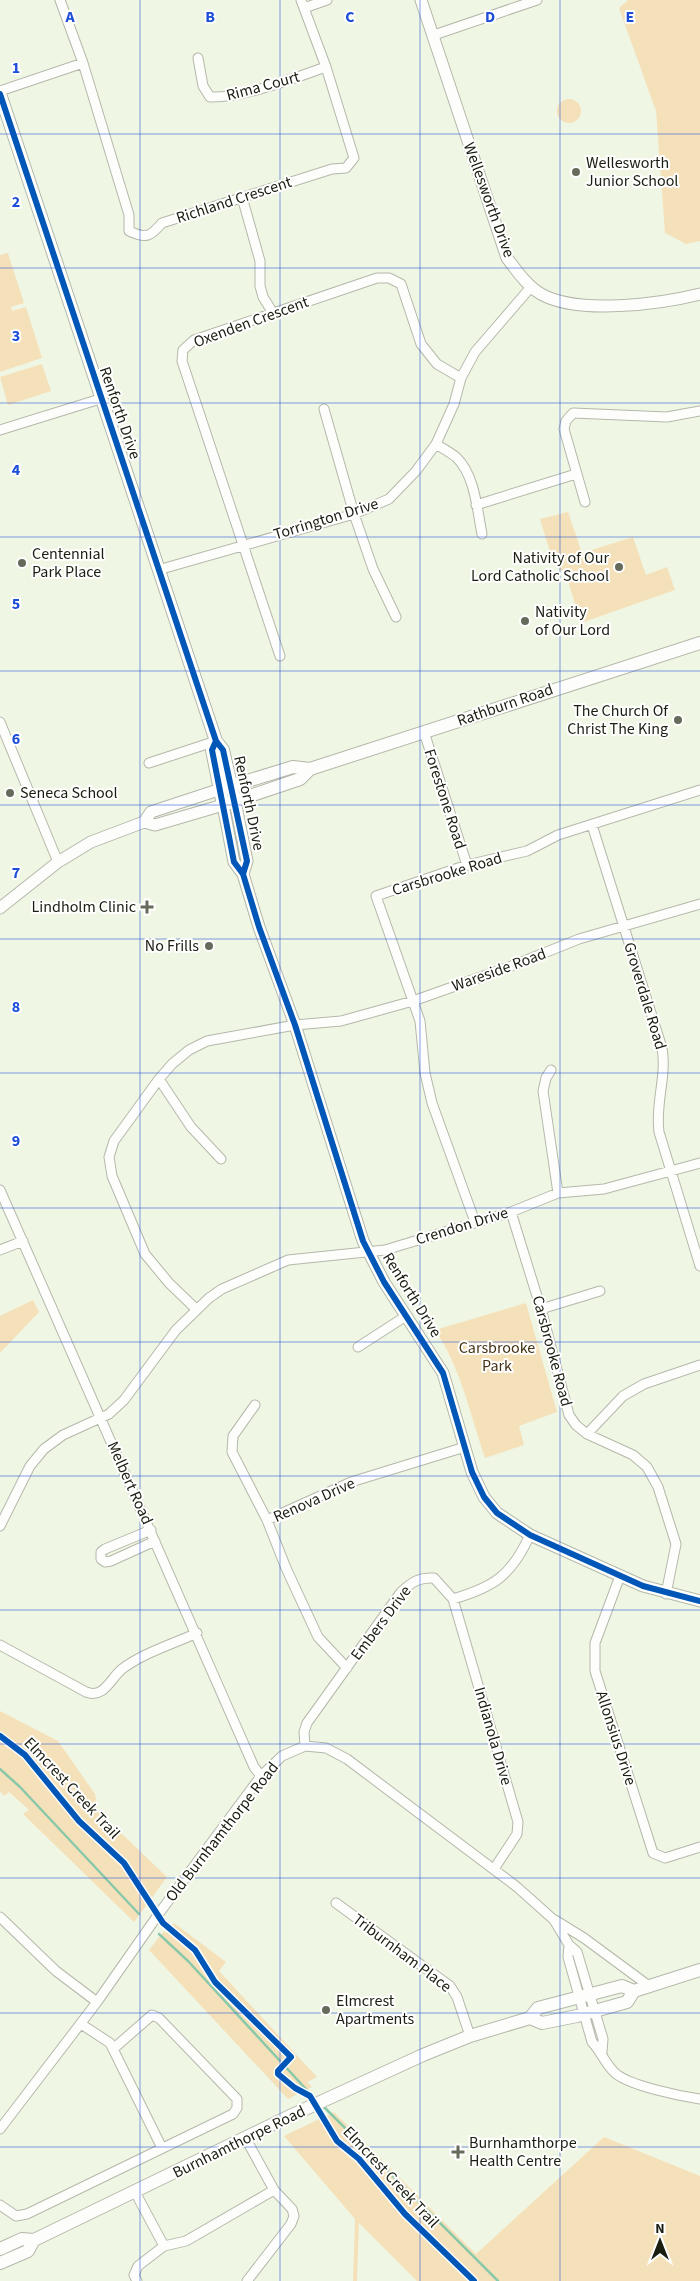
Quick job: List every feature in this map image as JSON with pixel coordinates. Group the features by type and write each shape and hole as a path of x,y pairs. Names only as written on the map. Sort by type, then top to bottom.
{"main road":[{"name":"Renforth Drive","path":"0,92 100,399 216,741 223,750 229,803"},
{"name":"Rathburn Road","path":"226,787 293,767 310,769 700,643"},
{"name":"Rathburn Road","path":"229,803 300,779 310,769"},
{"name":"Burnhamthorpe Road","path":"530,2018 542,2024 627,2002 634,1991 700,1970"},
{"name":"Burnhamthorpe Road","path":"0,2249 22,2239 34,2240 246,2139 290,2116 423,2055 470,2036 530,2018 538,2008 622,1986 634,1991"},
{"name":"Burnhamthorpe Road","path":"0,2263 28,2251 34,2240"}],"street":[{"name":"Richland Crescent","path":"60,0 83,63 129,215 129,231 140,236 152,234 162,223 332,169 346,168 354,158 326,67 302,4"},
{"path":"302,4 327,0"},
{"name":"Wellesworth Drive","path":"421,0 507,258 532,287 544,296 570,304 629,305 676,300 700,294"},
{"path":"434,35 538,0"},
{"name":"Rima Court","path":"198,58 203,86 210,97 220,97 261,88 326,67"},
{"path":"0,92 83,63"},
{"path":"242,197 260,261 260,286 263,297 274,313"},
{"name":"Oxenden Crescent","path":"280,656 182,361 183,350 194,340 378,278 389,278 401,284 421,344 437,364 461,378"},
{"name":"Torrington Drive","path":"158,570 243,544 354,514 389,499 416,471 436,444 454,404 461,378 475,352 532,287"},
{"path":"0,430 100,399"},
{"path":"324,409 354,514 374,569 396,617"},
{"path":"585,502 564,429 566,421 573,413 667,417 700,411"},
{"path":"436,444 455,456 465,468 472,484 482,534"},
{"path":"476,505 576,474"},
{"path":"0,722 58,862"},
{"name":"Forestone Road","path":"424,732 467,865"},
{"path":"149,763 216,741"},
{"name":"Rathburn Road","path":"0,908 58,862 91,842 144,822 151,812 226,787"},
{"name":"Carsbrooke Road","path":"475,1222 428,1087 421,1029 376,896 467,865 527,851 558,835 700,790"},
{"name":"Rathburn Road","path":"144,822 155,825 229,803"},
{"name":"Renforth Drive","path":"229,803 247,861 243,874 259,927 295,1026 357,1224 384,1282 443,1373 472,1472 484,1497 497,1513 530,1535 620,1576 666,1594 700,1601"},
{"name":"Groverdale Road","path":"592,825 662,1048 665,1072 658,1124 700,1266"},
{"name":"Wareside Road","path":"197,1310 169,1283 145,1254 112,1176 109,1157 114,1141 159,1079 172,1064 189,1050 207,1041 295,1026 341,1021 413,1001 510,967 579,939 700,904"},
{"path":"551,1070 546,1078 543,1091 558,1192"},
{"path":"159,1079 191,1127 221,1159"},
{"name":"Crendon Drive","path":"0,1526 30,1466 44,1449 63,1435 109,1414 124,1400 176,1330 222,1289 288,1260 385,1250 511,1212 558,1192 604,1189 700,1163"},
{"name":"Melbert Road","path":"0,1190 197,1633 254,1767 262,1776"},
{"name":"Carsbrooke Road","path":"511,1212 541,1309 569,1415 576,1425 587,1434 643,1462 658,1487 676,1544 666,1594"},
{"path":"0,1250 23,1241"},
{"path":"541,1309 600,1291"},
{"path":"358,1347 406,1316"},
{"path":"587,1434 623,1396 644,1384 700,1365"},
{"path":"255,1404 233,1436 231,1446 250,1490 267,1520"},
{"name":"Renova Drive","path":"347,1668 318,1636 286,1568 267,1520 352,1482 465,1447"},
{"path":"150,1530 105,1548 101,1552 101,1559 105,1562 111,1561 155,1542"},
{"path":"453,1599 478,1592 495,1583 506,1573 524,1548 530,1535"},
{"name":"Allonsius Drive","path":"620,1576 595,1644 595,1671 653,1853 666,1858 700,1847"},
{"name":"Embers Drive","path":"305,1746 304,1732 307,1723 401,1592 414,1580 426,1577 434,1578 453,1599"},
{"name":"Indianola Drive","path":"453,1599 518,1822 517,1834 494,1869"},
{"path":"0,1645 86,1692 94,1694 103,1690 116,1675 130,1664 197,1633"},
{"path":"305,1746 326,1748 336,1752 523,1891 554,1920 584,1938 649,1986"},
{"name":"Old Burnhamthorpe Road","path":"0,2129 97,2002 160,1912 262,1776 282,1756 305,1746"},
{"name":"Triburnham Place","path":"336,1903 450,1986 457,1997 470,2036"},
{"path":"0,1917 56,1971 97,2002"},
{"path":"554,1920 569,1945 568,1958 589,2012 592,2042 602,2052 611,2069 629,2081 686,2097 700,2099"},
{"path":"569,1945 584,1938"},
{"path":"0,2204 16,2216 27,2214 233,2114 237,2108 237,2099 159,2018 152,2015 113,2049"},
{"path":"80,2024 110,2043 162,2148"},
{"path":"246,2139 274,2190 292,2209 293,2222 247,2281"},
{"path":"138,2281 134,2275 136,2268 164,2246 186,2241 274,2190"},
{"path":"135,2192 164,2246"}],"green space":[{"path":"628,0 700,0 700,241 686,244 665,233 656,111 619,8"},
{"path":"569,99 577,103 581,111 577,119 569,123 561,119 557,111 561,103"},
{"path":"8,253 24,303 11,307 12,311 26,307 42,358 0,372 0,255"},
{"path":"42,364 51,391 8,405 0,377"},
{"path":"568,512 582,553 633,537 646,575 667,567 675,590 581,623 565,571 560,570 557,560 553,562 540,519"},
{"path":"33,1300 39,1312 0,1353 0,1316"},
{"name":"Carsbrooke Park","path":"526,1303 557,1412 519,1426 524,1445 485,1458 452,1360 435,1330"},
{"path":"0,1711 58,1741 95,1794 98,1811 167,1877 134,1922 23,1814 29,1810 9,1792 4,1796 0,1791"},
{"path":"174,1923 226,1962 219,1971 317,2077 307,2082 312,2087 288,2099 149,1950 164,1931 167,1933"},
{"path":"334,2112 476,2254 604,2137 700,2176 700,2281 417,2281 359,2223 357,2281 353,2281 355,2219 284,2136"}],"waterway":[{"path":"0,1769 20,1787 139,1914"},
{"path":"159,1934 188,1961 316,2100"},
{"path":"322,2105 498,2281"}],"cycle path":[{"path":"0,94 216,741 223,750 247,861 243,874"},
{"path":"216,741 212,750 234,862 243,874 259,927 295,1025 363,1241 384,1282 443,1373 472,1472 484,1497 497,1513 530,1535 643,1586 700,1601"},
{"name":"Elmcrest Creek Trail","path":"0,1736 25,1755 79,1821 124,1863 163,1923 195,1950 215,1982 291,2057 278,2071 278,2074 295,2088 310,2096 337,2141 359,2159 405,2214 474,2281"}],"place":[{"name":"Wellesworth Junior School","path":"576,172"},
{"name":"Centennial Park Place","path":"22,563"},
{"name":"Nativity of Our Lord Catholic School","path":"619,567"},
{"name":"Nativity of Our Lord","path":"525,621"},
{"name":"The Church Of Christ The King","path":"678,720"},
{"name":"Seneca School","path":"10,793"},
{"name":"Lindholm Clinic","path":"147,907"},
{"name":"No Frills","path":"209,946"},
{"name":"Elmcrest Apartments","path":"326,2010"},
{"name":"Burnhamthorpe Health Centre","path":"458,2152"}]}
